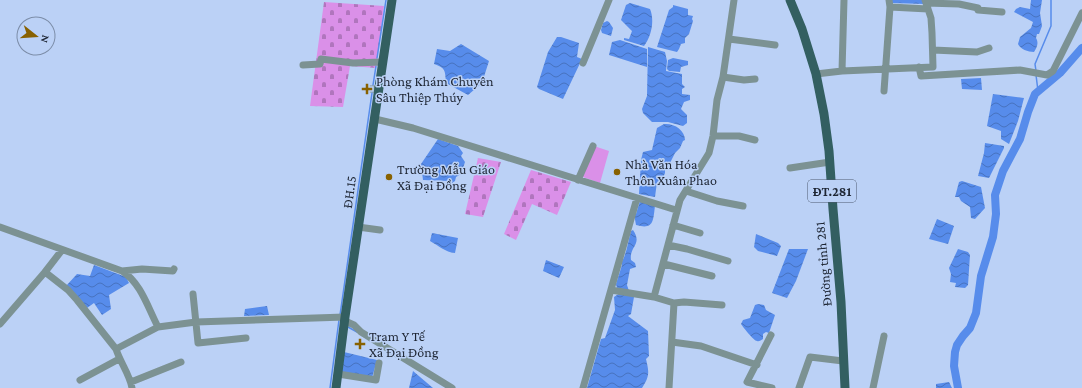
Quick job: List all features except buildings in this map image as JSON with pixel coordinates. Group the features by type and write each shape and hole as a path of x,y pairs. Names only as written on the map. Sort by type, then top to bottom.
{"main road":[{"name":"ĐH.15","path":"337,386 344,343 345,319 358,227 372,158 375,119 374,89 382,62 392,0"},
{"name":"Đường tỉnh 281","path":"790,0 802,28 816,74 824,114 830,162 841,302 844,388"}],"street":[{"path":"583,63 608,0"},
{"path":"654,297 664,264 676,210 680,200 709,153 713,136 717,100 723,77 734,0"},
{"path":"842,71 844,0"},
{"path":"884,90 887,69 889,3 959,4 978,8 978,10 1002,12"},
{"path":"816,74 842,71 933,67 932,33 927,4"},
{"path":"919,67 921,76 1020,70 1047,76 1053,71 1082,13"},
{"path":"729,39 775,45"},
{"path":"933,50 977,52 989,48"},
{"path":"303,65 320,64 322,59 353,63 382,62"},
{"path":"723,77 744,80 755,79"},
{"path":"375,119 413,128 676,210"},
{"path":"713,136 738,136 756,140"},
{"path":"578,180 593,146"},
{"path":"790,168 830,162"},
{"path":"686,191 716,201 743,206"},
{"path":"583,388 637,198"},
{"path":"673,225 700,233"},
{"path":"0,227 128,275 138,286 158,327"},
{"path":"358,227 380,230"},
{"path":"668,245 728,261"},
{"path":"0,324 62,250"},
{"path":"664,264 712,276"},
{"path":"122,272 142,268 173,271 174,269"},
{"path":"45,272 68,290 116,349 131,385 181,362"},
{"path":"611,290 654,297 674,303 684,302 722,305"},
{"path":"193,294 198,343 246,338"},
{"path":"669,388 674,303"},
{"path":"116,349 158,327 196,322 345,319 361,332 452,388"},
{"path":"771,335 747,382 772,388"},
{"path":"872,388 884,336"},
{"path":"672,342 701,346 757,365"},
{"path":"799,388 810,357 843,361"},
{"path":"80,380 119,359"},
{"path":"338,374 376,380 379,363"}],"green space":[{"path":"324,2 384,6 376,68 350,66 343,107 310,106"},
{"path":"594,146 609,151 600,183 580,176"},
{"path":"478,158 501,162 483,217 465,214"},
{"path":"531,170 571,182 557,215 532,204 516,240 504,234"}],"water":[{"path":"892,0 923,0 924,4 892,3"},
{"path":"1031,0 1042,0 1040,13 1042,26 1039,34 1037,34 1037,45 1034,52 1024,50 1018,44 1020,37 1031,28 1033,22 1014,12 1020,7 1030,9"},
{"path":"630,3 650,9 652,29 644,46 624,40 624,38 629,39 632,31 621,20 626,5"},
{"path":"673,5 688,9 688,15 693,16 689,34 685,38 685,43 681,44 677,52 657,47 669,10 673,7"},
{"path":"607,21 613,28 611,36 602,33 601,30 603,23"},
{"path":"557,37 579,43 577,57 582,59 563,99 537,87 548,52"},
{"path":"620,40 647,49 647,67 609,55 612,42"},
{"path":"461,44 489,61 482,83 468,95 446,83 444,70 434,64 437,49 450,51"},
{"path":"648,47 665,52 667,61 666,71 682,74 682,84 685,87 682,89 682,94 690,95 690,100 684,102 681,109 687,115 687,123 683,126 668,122 652,122 643,113 642,109 647,96"},
{"path":"673,58 688,61 688,65 681,67 680,72 669,71 667,69 668,60"},
{"path":"981,78 982,90 962,89 961,79"},
{"path":"993,94 1024,98 1018,121 1009,144 1001,139 1001,131 987,126"},
{"path":"664,124 675,126 681,130 685,136 685,140 665,170 663,178 657,182 655,197 639,194 641,160 643,152 652,150 657,128"},
{"path":"438,139 458,146 463,153 461,156 465,162 461,174 456,177 455,181 452,183 449,181 423,180 421,164"},
{"path":"985,143 1004,146 989,178 978,176"},
{"path":"962,181 981,187 985,208 975,219 971,218 970,207 961,201 959,197 955,197 959,182"},
{"path":"640,201 655,206 652,223 646,226 636,225 634,214 636,214"},
{"path":"937,219 954,226 948,244 929,239"},
{"path":"633,230 637,239 631,255 631,260 635,263 636,267 630,269 627,285 629,291 617,288 616,284 631,231"},
{"path":"432,233 458,238 455,253 445,250 430,241"},
{"path":"756,234 778,243 781,246 777,256 758,251 754,247"},
{"path":"789,249 808,249 796,281 787,298 772,293"},
{"path":"958,249 968,252 970,255 968,285 965,288 955,287 956,283 950,282 951,274 949,268"},
{"path":"546,260 564,267 559,278 543,271"},
{"path":"94,265 126,277 129,283 109,295 111,309 102,315 94,303 87,308 66,286 77,274 90,276"},
{"path":"620,293 634,297 631,314 628,316 648,331 649,356 646,359 648,377 642,388 587,388 601,339 605,338 615,310 614,297"},
{"path":"755,305 764,305 766,310 775,315 769,333 766,332 763,334 763,339 758,341 749,334 741,324 743,320 750,318"},
{"path":"267,306 269,315 244,316 245,309"},
{"path":"344,352 377,360 372,378 341,372"},
{"path":"413,371 433,388 409,388"},
{"path":"949,382 952,388 936,388 936,384"}],"waterway":[{"path":"377,58 386,0"},
{"path":"1036,71 1035,64 1051,26 1051,0"},
{"path":"958,388 954,366 955,352 957,345 970,328 976,313 981,276 993,237 996,214 995,195 1003,171 1020,139 1035,94 1060,73 1082,48"},
{"path":"373,85 376,66"},
{"path":"1036,75 1038,91"},
{"path":"340,315 372,93"},
{"path":"330,388 339,320"},
{"path":"348,327 357,332"}],"place":[{"name":"Phòng Khám Chuyên Sâu Thiệp Thúy","path":"367,89"},
{"name":"Nhà Văn Hóa Thôn Xuân Phao","path":"617,172"},
{"name":"Trường Mẫu Giáo Xã Đại Đồng","path":"389,177"},
{"name":"Trạm Y Tế Xã Đại Đồng","path":"360,344"}]}
